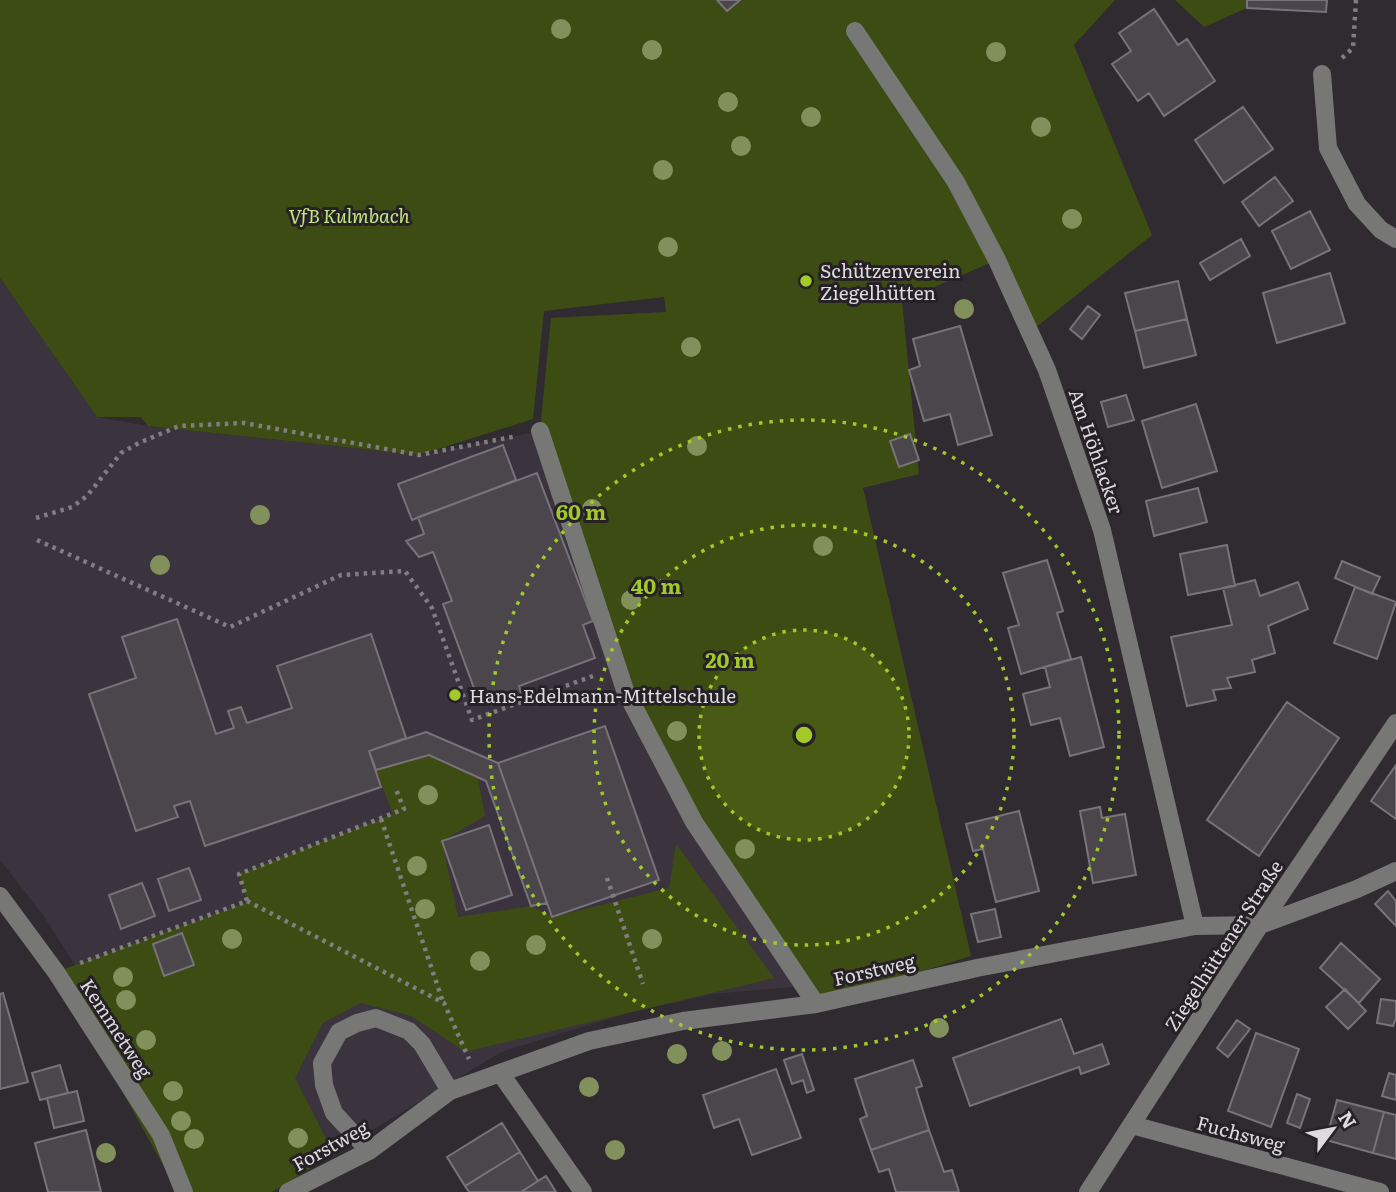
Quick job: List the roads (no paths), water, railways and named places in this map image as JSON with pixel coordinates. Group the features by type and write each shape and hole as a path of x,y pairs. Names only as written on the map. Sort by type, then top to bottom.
{"street":[{"name":"Am Höhlacker","path":"855,31 956,182 997,260 1047,370 1102,530 1195,926"},
{"path":"1322,74 1328,148 1357,204 1381,230 1396,239"},
{"path":"540,431 625,690 694,822 816,1004"},
{"name":"Ziegelhüttener Straße","path":"1088,1192 1260,925 1396,723"},
{"name":"Forstweg","path":"288,1192 369,1152 450,1091 589,1041 683,1021 816,1004 977,968 1195,926 1260,925 1396,872"},
{"name":"Kemmetweg","path":"0,896 56,972 161,1135 184,1192"},
{"path":"369,1152 334,1113 324,1085 323,1063 339,1032 376,1018 409,1031 422,1044 450,1091"},
{"path":"501,1074 583,1192"},
{"name":"Fuchsweg","path":"1132,1125 1380,1192"}],"place":[{"name":"Schützenverein Ziegelhütten","path":"806,281"},
{"name":"Hans-Edelmann-Mittelschule","path":"455,695"}],"park label":[{"name":"VfB Kulmbach","path":"349,215"}]}
